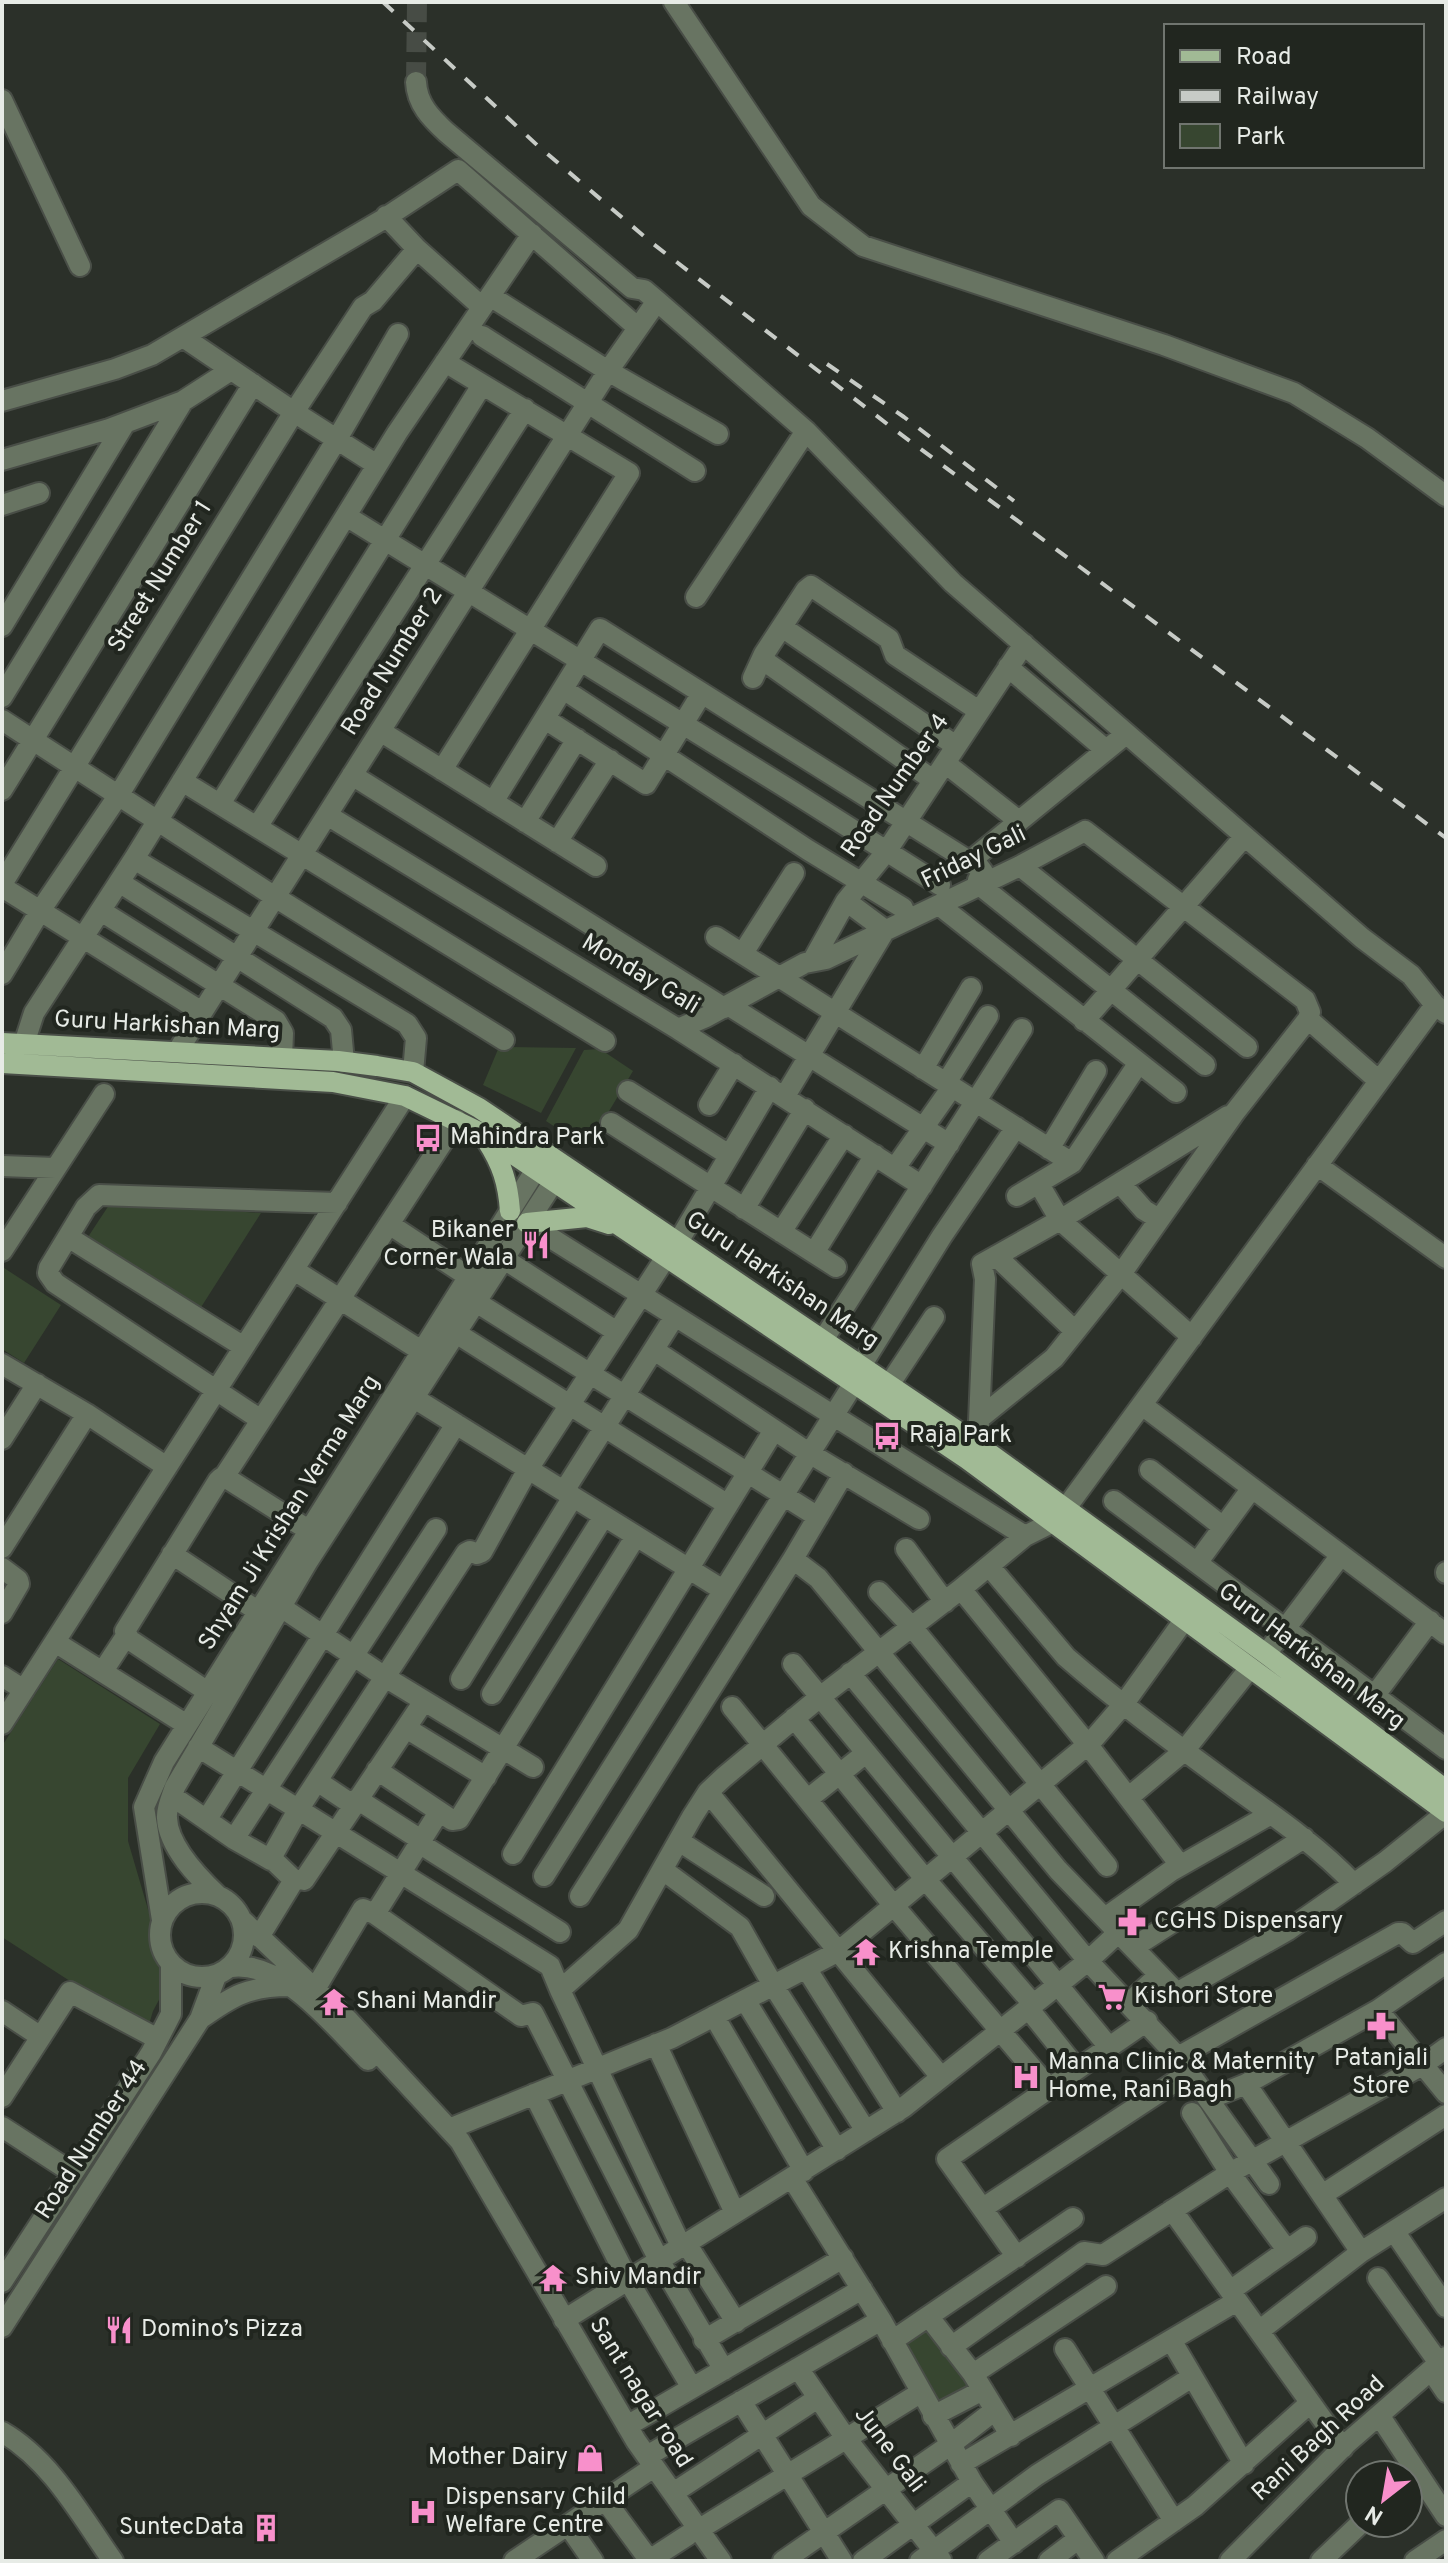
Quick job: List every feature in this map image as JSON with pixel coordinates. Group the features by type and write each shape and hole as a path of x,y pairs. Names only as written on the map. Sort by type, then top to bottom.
{"main road":[{"name":"Guru Harkishan Marg","path":"2,1043 344,1062 413,1072 472,1103 559,1174 858,1375 967,1459 1062,1517 1258,1661 1446,1790"},
{"name":"Guru Harkishan Marg","path":"2,1063 333,1082 405,1096 541,1161"},
{"path":"483,1134 500,1160 519,1217 587,1217 624,1229"},
{"name":"Guru Harkishan Marg","path":"559,1174 624,1229 672,1250 823,1340 858,1375 889,1385 978,1445 1185,1619 1258,1661 1446,1813"}],"street":[{"path":"674,2 811,206 863,246 1164,345 1294,393 1367,438 1446,496"},
{"path":"422,82 440,114 638,279 650,295 806,431 953,583 1362,938 1411,975 1440,1009 1379,1081 1062,1517 1025,1536 990,1567 820,1697 708,1792 628,1930 560,1990"},
{"path":"2,100 80,266"},
{"path":"2,401 115,369 152,355 458,170 637,327"},
{"path":"386,216 417,249 486,302 718,434"},
{"path":"24,1044 34,1013 134,859 377,465 532,234"},
{"name":"Street Number 1","path":"2,885 294,412 363,307 373,301 417,249"},
{"name":"Road Number 2","path":"177,1052 637,327 650,295"},
{"path":"2,974 40,911 118,796 398,334"},
{"path":"482,336 695,471"},
{"path":"183,337 377,465"},
{"path":"442,770 629,473 445,362"},
{"path":"2,460 125,423 183,401 231,370"},
{"path":"2,790 253,384"},
{"path":"220,804 482,385"},
{"path":"2,697 183,401"},
{"path":"257,827 525,409"},
{"path":"2,626 125,423"},
{"path":"696,597 806,431"},
{"path":"2,505 39,493"},
{"path":"346,516 886,852 1084,1021 1176,1092"},
{"path":"753,678 782,627 811,586 889,639 895,655 979,711"},
{"path":"782,627 1019,821"},
{"path":"493,802 600,629 982,870 978,880 981,886 1205,1065"},
{"name":"Road Number 4","path":"813,960 846,901 886,852 1024,644"},
{"path":"763,660 945,763"},
{"path":"1008,667 1106,750"},
{"path":"563,689 808,850 903,908"},
{"path":"545,719 646,784 702,693"},
{"path":"2,720 275,897 504,1040"},
{"path":"380,731 596,866"},
{"path":"969,862 1126,734"},
{"path":"525,822 577,739"},
{"path":"557,842 610,760"},
{"path":"352,775 949,1144"},
{"path":"182,781 605,1041"},
{"name":"Monday Gali","path":"327,815 678,1029 922,1186"},
{"name":"Friday Gali","path":"678,1029 813,960 826,959 885,930 940,895 981,886 1085,831 1183,907"},
{"path":"1084,1021 1244,837"},
{"path":"134,859 413,1030 416,1038 413,1072"},
{"path":"1020,866 1247,1047"},
{"path":"743,953 794,873"},
{"path":"119,882 333,1018 341,1030 344,1062"},
{"path":"2,885 202,1012"},
{"path":"271,1860 298,1810 466,1553 482,1552 528,1469 672,1250 729,1155 809,1056 885,930 846,901"},
{"path":"980,1418 1054,1358 1121,1274 1235,1112 1308,1019 1310,1012 1305,1000 1183,907"},
{"path":"101,911 281,1026 282,1058"},
{"path":"716,937 1072,1163"},
{"path":"923,1069 971,988"},
{"path":"895,1168 923,1128 988,1016"},
{"path":"1308,1019 1379,1081"},
{"path":"823,1340 1022,1029"},
{"path":"709,1105 734,1064"},
{"path":"1017,1196 1072,1163 1138,1064"},
{"path":"1049,1149 1096,1071"},
{"path":"628,1091 729,1155"},
{"path":"2,1251 104,1094"},
{"path":"2,1724 405,1096"},
{"path":"744,1209 805,1109"},
{"path":"978,1445 985,1279 982,1264 1060,1220 1235,1112"},
{"path":"103,1671 126,1636 127,1626 218,1481 224,1477 457,1120"},
{"path":"611,1123 836,1267"},
{"path":"544,1876 942,1236 1016,1127"},
{"path":"781,1232 844,1135"},
{"path":"814,1253 875,1155"},
{"name":"Shyam Ji Krishan Verma Marg","path":"218,1896 197,1877 178,1851 166,1817 175,1787 281,1607 504,1259 541,1161"},
{"path":"1317,1165 1446,1258"},
{"path":"2,1166 55,1168"},
{"name":"Shyam Ji Krishan Verma Marg","path":"162,1920 144,1807 164,1762 469,1277 559,1174"},
{"path":"1120,1183 1144,1210 1159,1219"},
{"path":"1039,1184 1060,1220 1192,1337"},
{"path":"261,1420 51,1279 49,1268 86,1207 99,1195 337,1203"},
{"path":"519,1217 1025,1536"},
{"path":"389,1224 469,1277"},
{"path":"68,1237 244,1347"},
{"path":"996,1256 1075,1331"},
{"path":"504,1259 617,1332"},
{"path":"294,1270 423,1352"},
{"path":"476,1302 818,1517"},
{"path":"461,1679 604,1429 675,1316"},
{"path":"889,1385 934,1317"},
{"path":"456,1333 728,1505"},
{"path":"654,1350 809,1453 919,1519"},
{"path":"2,1364 87,1414 167,1467"},
{"path":"2,1439 37,1384"},
{"path":"414,1398 723,1590"},
{"path":"1142,1405 1438,1627 1375,1695"},
{"path":"2,1548 87,1414"},
{"path":"207,1819 456,1424"},
{"path":"513,1854 774,1430"},
{"path":"1150,1470 1223,1527"},
{"path":"580,1896 844,1473"},
{"path":"224,1477 310,1531"},
{"path":"1197,1563 1252,1488"},
{"path":"1114,1501 1446,1749"},
{"path":"492,1694 604,1516"},
{"path":"234,1839 436,1529"},
{"path":"377,1770 452,1820 459,1819 636,1536"},
{"path":"906,1549 953,1596 1088,1745 1180,1865"},
{"path":"172,1554 259,1612"},
{"path":"1129,1797 1184,1751 1286,1629 1341,1555"},
{"path":"793,1559 818,1578 1058,1870 1175,1991 1182,1990 1288,1930 1446,1813"},
{"path":"990,1567 1066,1657 1123,1705 1304,1838 1354,1884"},
{"path":"2,1568 19,1584 2,1613"},
{"path":"879,1592 912,1627 1107,1866"},
{"path":"281,1607 385,1677 533,1767"},
{"path":"449,2129 656,2044 839,1951 1088,1745 1123,1705 1185,1619"},
{"path":"126,1636 208,1692"},
{"path":"55,1642 187,1725"},
{"path":"793,1664 1109,2047"},
{"path":"850,1673 1088,1961 1184,2064 1269,2184"},
{"path":"2,1676 24,1690"},
{"path":"304,1880 424,1701"},
{"path":"732,1707 894,1906 1049,2088"},
{"path":"794,1718 1030,2006 1077,2069"},
{"path":"406,1728 486,1777"},
{"path":"198,1747 550,1966 683,2245 736,2322"},
{"path":"808,1799 866,1753"},
{"path":"317,1781 420,1842 560,1932"},
{"path":"910,1806 938,1782"},
{"path":"708,1792 941,2077"},
{"path":"172,1796 291,1874 294,1880 259,1937"},
{"path":"375,1914 439,1812"},
{"path":"564,2320 897,2112 1088,1961 1112,1925 1147,1886 1271,1814"},
{"path":"1134,1947 1304,1838"},
{"path":"679,1841 764,1896"},
{"path":"663,1870 740,1927 773,1985 866,2131"},
{"path":"192,1894 218,1896 229,1902 243,1921 244,1946 224,1972 192,1977 171,1964 160,1943 162,1920 179,1899 192,1894"},
{"path":"315,1989 363,1909 375,1914 521,2016 533,2013 659,2260 724,2370"},
{"name":"Sant nagar road","path":"243,1921 348,2020 460,2141 648,2466 673,2493 707,2561"},
{"path":"983,2208 1184,2064 1398,1933 1413,1943 1440,1926 1446,1950"},
{"path":"1209,2099 1246,2084 1378,2010 1446,1963"},
{"name":"Road Number 44","path":"4,2275 158,2039 171,2014 171,1964"},
{"name":"Sant nagar road","path":"224,1972 248,1965 280,1979 314,2006 427,2120 461,2164 572,2357 693,2532 721,2561"},
{"path":"806,1968 897,2112"},
{"name":"Road Number 44","path":"2,2327 200,2019 224,1972"},
{"path":"1129,2003 1159,1975"},
{"path":"200,2019 229,1999 262,1986 289,1986"},
{"path":"2,2097 70,1992 158,2039"},
{"path":"745,2000 837,2150"},
{"path":"1378,2010 1446,2093"},
{"path":"2,2011 41,2037"},
{"path":"714,2016 843,2258 966,2473 1014,2543"},
{"path":"1017,2257 947,2159 1147,2021"},
{"path":"656,2044 735,2213"},
{"path":"951,2347 1084,2252 1103,2255 1230,2173 1424,2064 1446,2048"},
{"path":"1246,2084 1361,2252"},
{"path":"534,2094 628,2280 692,2388"},
{"path":"1192,2113 1230,2173 1287,2250"},
{"path":"1322,2195 1446,2115"},
{"path":"2,2127 73,2173"},
{"path":"1259,2331 1361,2252 1446,2198"},
{"path":"1172,2210 1343,2448"},
{"path":"892,2341 1073,2218"},
{"path":"1394,2231 1446,2307"},
{"path":"863,2561 913,2524 966,2473 1011,2436 1171,2340 1234,2296 1306,2237"},
{"path":"704,2340 843,2258"},
{"path":"1378,2278 1438,2363 1446,2392"},
{"path":"933,2416 1106,2286"},
{"path":"627,2426 862,2289"},
{"path":"929,2317 978,2382 1011,2436"},
{"path":"514,2561 540,2554 568,2525 741,2401 881,2320"},
{"path":"1171,2340 1244,2464"},
{"path":"1065,2349 1174,2521"},
{"name":"Rani Bagh Road","path":"1230,2561 1343,2448 1438,2363"},
{"name":"June Gali","path":"798,2368 845,2437 913,2524 932,2558"},
{"path":"932,2558 1037,2475 1192,2377"},
{"path":"605,2500 649,2561 920,2393"},
{"path":"673,2493 818,2398"},
{"path":"741,2401 842,2561"},
{"path":"1117,2561 1174,2521 1244,2464 1310,2403"},
{"path":"783,2561 950,2445 995,2410"},
{"path":"1379,2415 1403,2459"},
{"path":"2,2432 41,2461 113,2561"},
{"path":"1424,2489 1446,2516"},
{"path":"988,2561 1059,2510 1094,2561"},
{"path":"568,2525 593,2561"},
{"path":"1049,2561 1078,2539"},
{"path":"1321,2561 1344,2539"},
{"path":"1415,2561 1446,2540"}],"green space":[{"path":"499,1047 576,1048 541,1113 483,1085"},
{"path":"600,1049 633,1071 587,1148 546,1121 584,1050"},
{"path":"111,1202 261,1213 198,1312 86,1240"},
{"path":"4,1268 61,1305 24,1363 2,1349"},
{"path":"58,1659 160,1724 128,1778 128,1841 169,1981 153,2011 147,2031 2,1937 2,1746"},
{"path":"929,2321 979,2389 933,2412 894,2343"}],"tunnel":[{"path":"416,82 417,2"}],"railway":[{"path":"383,2 537,145 652,243 895,430 1446,838"},
{"path":"827,364 904,417 1014,501"}],"place":[{"name":"Mahindra Park","path":"428,1138"},
{"name":"Bikaner Corner Wala","path":"536,1245"},
{"name":"Raja Park","path":"887,1436"},
{"name":"CGHS Dispensary","path":"1132,1922"},
{"name":"Krishna Temple","path":"866,1952"},
{"name":"Kishori Store","path":"1112,1997"},
{"name":"Shani Mandir","path":"334,2002"},
{"name":"Patanjali Store","path":"1381,2026"},
{"name":"Manna Clinic & Maternity Home, Rani Bagh","path":"1026,2077"},
{"name":"Shiv Mandir","path":"553,2278"},
{"name":"Domino’s Pizza","path":"119,2330"},
{"name":"Mother Dairy","path":"590,2458"},
{"name":"Dispensary Child Welfare Centre","path":"423,2512"},
{"name":"SuntecData","path":"266,2528"}]}
